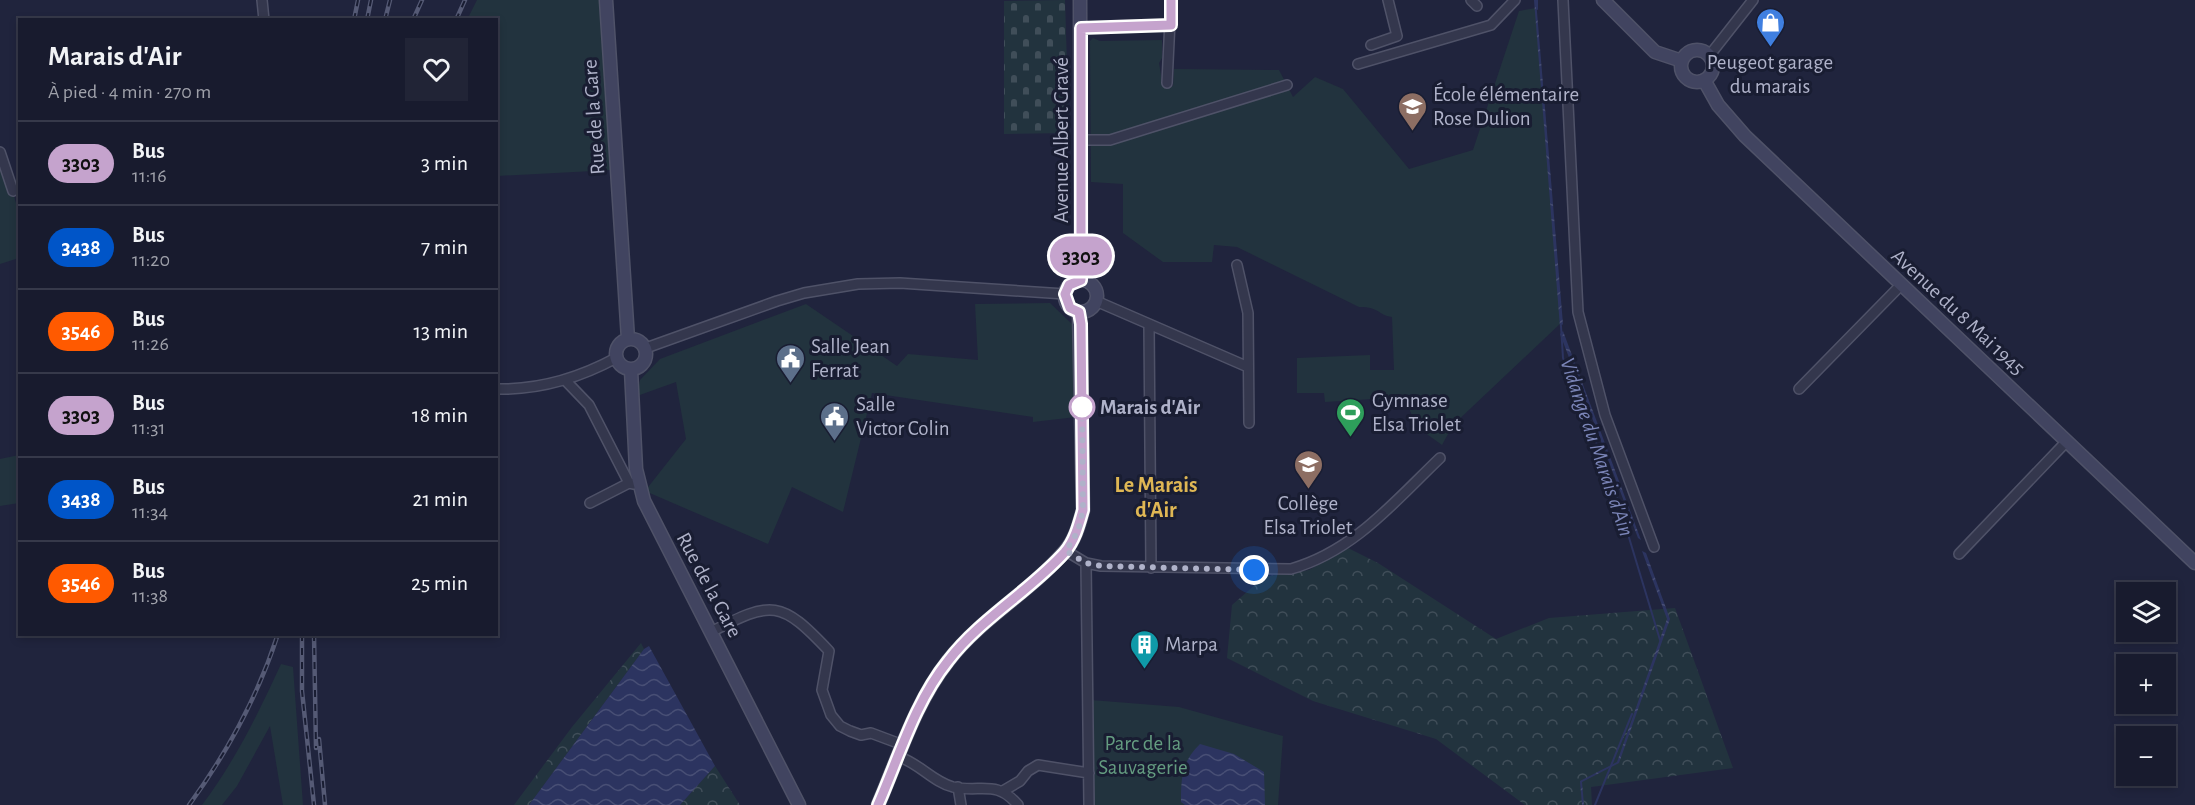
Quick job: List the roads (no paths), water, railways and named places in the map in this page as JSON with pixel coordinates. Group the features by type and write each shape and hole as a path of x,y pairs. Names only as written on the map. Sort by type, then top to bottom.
{"main road":[{"name":"Rue de la Gare","path":"606,0 628,339"},
{"name":"Avenue Albert Gravé","path":"1080,0 1081,280"},
{"path":"1603,0 1655,52 1682,61"},
{"path":"1692,51 1701,51 1709,56 1712,69 1704,80 1695,82 1686,78 1681,70 1682,61 1692,51"},
{"name":"Avenue du 8 Mai 1945","path":"1704,80 1730,121 2195,563"},
{"path":"1081,280 1094,287 1096,301 1090,309 1079,312 1070,308 1065,294 1069,285 1081,280"},
{"path":"878,805 922,702 949,658 975,630 1066,551 1078,531 1083,510 1079,312"},
{"path":"628,339 641,342 646,348 646,360 638,369 622,367 616,358 617,348 628,339"},
{"name":"Rue de la Gare","path":"632,370 634,484 799,805"}],"street":[{"path":"262,0 264,18"},
{"path":"1167,83 1171,0"},
{"path":"1371,45 1397,36 1388,0"},
{"path":"1358,64 1491,26 1515,0"},
{"path":"1563,0 1578,312 1605,415 1654,547"},
{"path":"1709,56 1753,0"},
{"path":"1081,28 1171,25"},
{"path":"1081,140 1110,140 1287,85"},
{"path":"0,152 13,191"},
{"path":"1237,266 1247,305 1250,423"},
{"path":"646,348 777,301 858,284 900,283 1065,294"},
{"path":"1798,389 1901,285"},
{"path":"1096,301 1248,368"},
{"path":"1149,325 1151,568"},
{"path":"498,389 528,388 565,380 616,358"},
{"path":"565,380 589,405 634,484 590,503"},
{"path":"1959,554 2067,441"},
{"path":"1066,551 1086,563 1151,568 1291,569 1311,563 1356,539 1440,458"},
{"path":"1086,563 1089,805"},
{"path":"711,632 756,610 767,608 786,613 829,651 822,690 825,704 840,726 861,735 871,733 901,751 938,780 958,787 994,788 1003,791 1018,805"},
{"path":"1003,791 1020,781 1028,771 1038,765 1089,773"},
{"path":"958,787 961,805"}],"water":[{"path":"1534,0 1536,0 1563,324 1560,327"},
{"path":"1563,331 1641,540 1638,538 1560,334"},
{"path":"1642,551 1646,553 1670,619 1619,763 1582,782 1584,805 1582,805 1580,781 1617,762 1667,619"},
{"path":"649,646 715,766 680,805 529,805 644,649"},
{"path":"1200,744 1234,754 1264,772 1265,805 1185,805 1181,802 1181,785 1186,763"}],"waterway":[{"name":"Vidange du Marais d'Ain","path":"1537,0 1537,9"},
{"name":"Vidange du Marais d'Ain","path":"1561,326 1563,358 1614,488 1660,640"},
{"name":"Vidange du Marais d'Ain","path":"1595,805 1632,714"}],"railway":[{"path":"354,18 358,0"},
{"path":"367,18 371,0"},
{"path":"386,18 390,0"},
{"path":"414,18 422,0"},
{"path":"457,18 465,0"},
{"path":"189,805 229,744 251,702 277,636"},
{"path":"302,636 302,691 314,805"},
{"path":"314,636 316,748"},
{"path":"319,739 325,805"}],"place":[{"name":"Peugeot garage du marais","path":"1770,48"},
{"name":"École élémentaire Rose Dulion","path":"1412,132"},
{"name":"Salle Jean Ferrat","path":"790,384"},
{"name":"Marais d'Air","path":"1082,407"},
{"name":"Gymnase Elsa Triolet","path":"1351,438"},
{"name":"Salle Victor Colin","path":"835,442"},
{"name":"Collège Elsa Triolet","path":"1308,490"},
{"name":"Marpa","path":"1144,670"}],"district":[{"name":"Le Marais d'Air","path":"1156,498"}],"park label":[{"name":"Parc de la Sauvagerie","path":"1143,755"}]}
